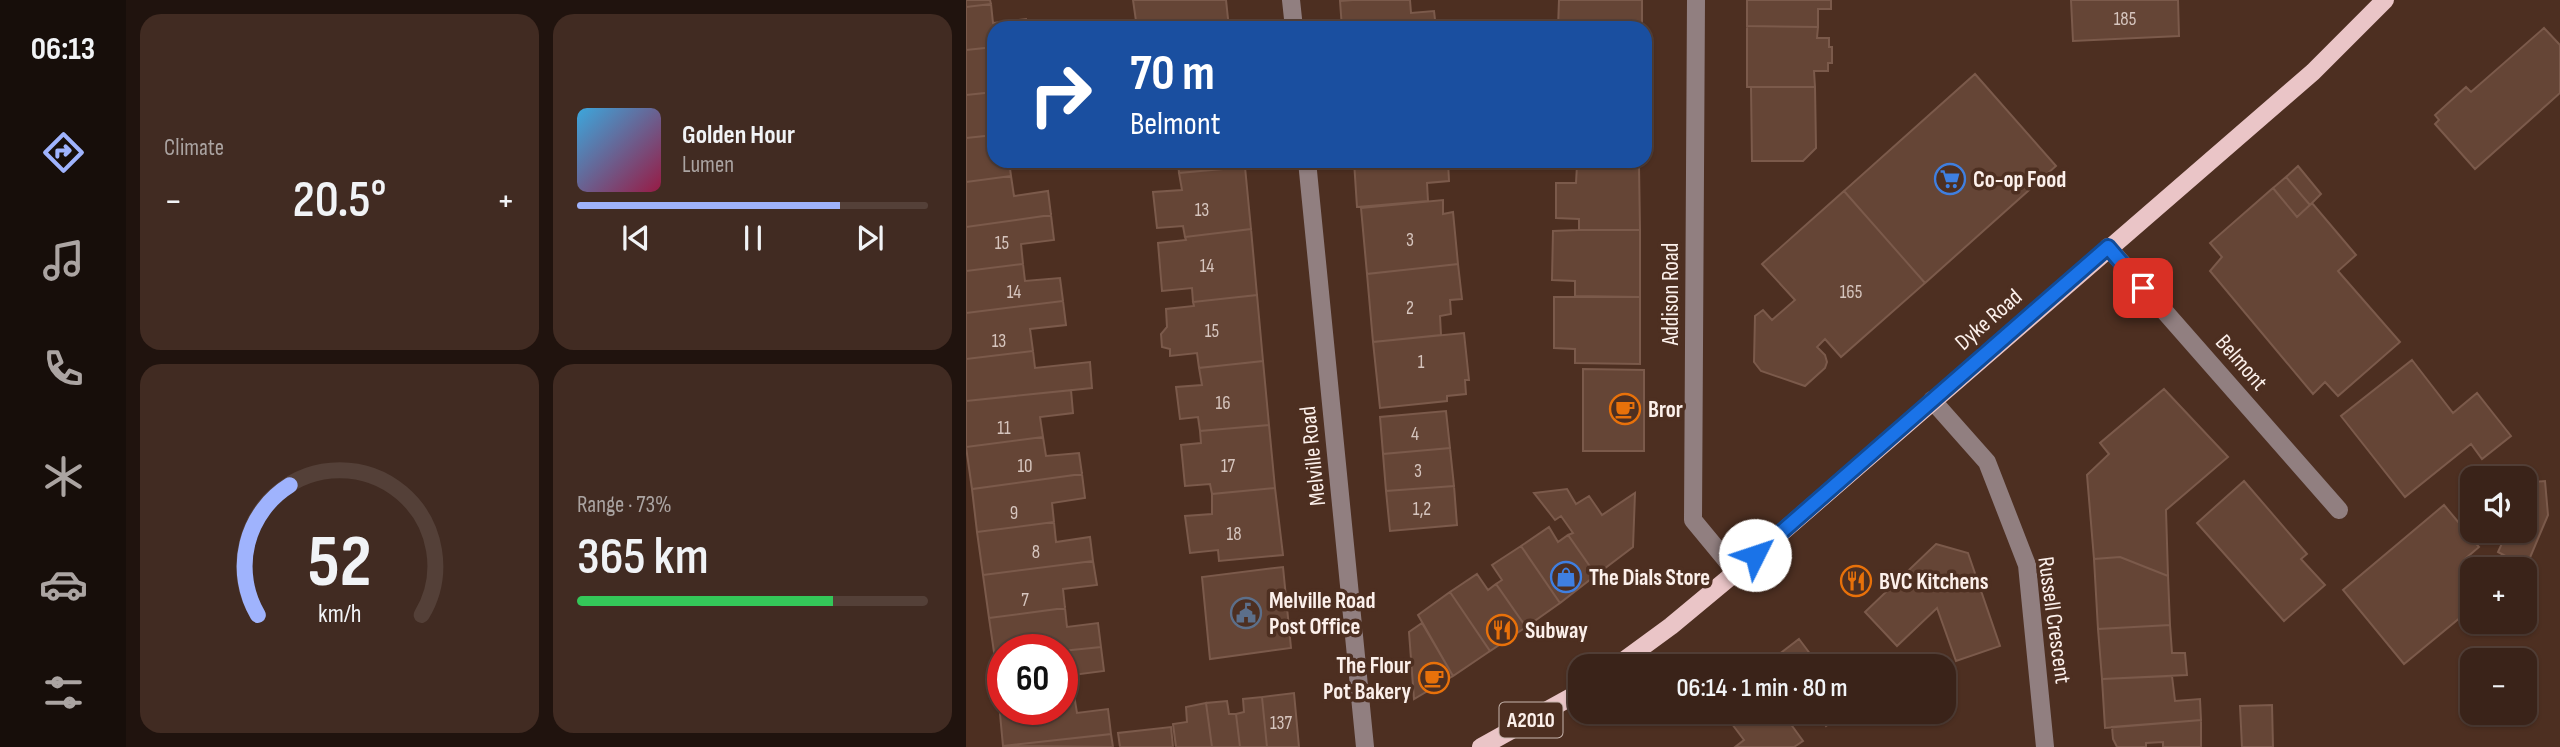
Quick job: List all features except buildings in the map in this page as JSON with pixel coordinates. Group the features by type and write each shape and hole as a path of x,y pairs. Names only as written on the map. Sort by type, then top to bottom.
{"main road":[{"name":"Dyke Road","path":"1633,654 1736,572 2313,72 2385,0"},
{"name":"A2010","path":"1481,747 1568,699"}],"street":[{"path":"1291,0 1293,21"},
{"name":"Addison Road","path":"1696,0 1693,520 1736,572"},
{"name":"Melville Road","path":"1308,168 1365,747"},
{"name":"Belmont","path":"2108,247 2339,510"},
{"name":"Russell Crescent","path":"1932,400 1987,462 2027,565 2045,747"}],"place":[{"name":"Co-op Food","path":"1950,179"},
{"name":"Bror","path":"1625,409"},
{"name":"The Dials Store","path":"1566,577"},
{"name":"BVC Kitchens","path":"1856,581"},
{"name":"Melville Road Post Office","path":"1246,613"},
{"name":"Subway","path":"1502,630"},
{"name":"The Flour Pot Bakery","path":"1434,678"}],"route":[{"path":"1755,555 2108,247 2143,288"}]}
